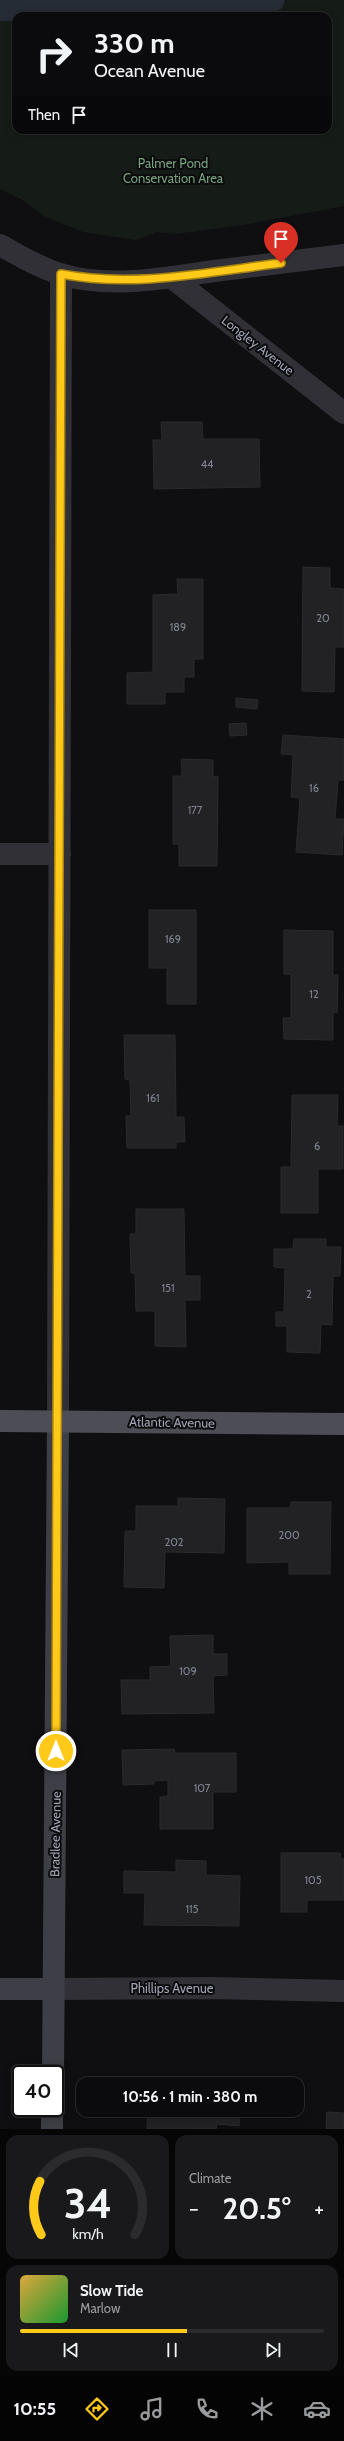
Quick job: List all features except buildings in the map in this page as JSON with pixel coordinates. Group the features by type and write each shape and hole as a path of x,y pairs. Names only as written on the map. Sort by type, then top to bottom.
{"main road":[{"name":"Atlantic Avenue","path":"0,1421 344,1424"}],"street":[{"path":"0,245 33,264 61,274 88,279 121,281 171,277 344,255"},
{"name":"Bradlee Avenue","path":"53,2065 58,1421 61,274"},
{"name":"Longley Avenue","path":"171,277 344,413"},
{"path":"0,854 60,854"},
{"name":"Phillips Avenue","path":"0,1989 211,1988 344,1991"},
{"path":"52,2117 52,2129"}],"green space":[{"name":"Palmer Pond Conservation Area","path":"0,0 344,0 344,206 242,225 175,234 156,232 136,240 83,232 44,216 23,200 0,189"}],"shaded area":[{"path":"0,0 285,0 282,8 276,12 12,12 12,21 0,21"}],"route":[{"path":"56,1751 61,274 88,279 121,281 171,277 281,263"}]}
